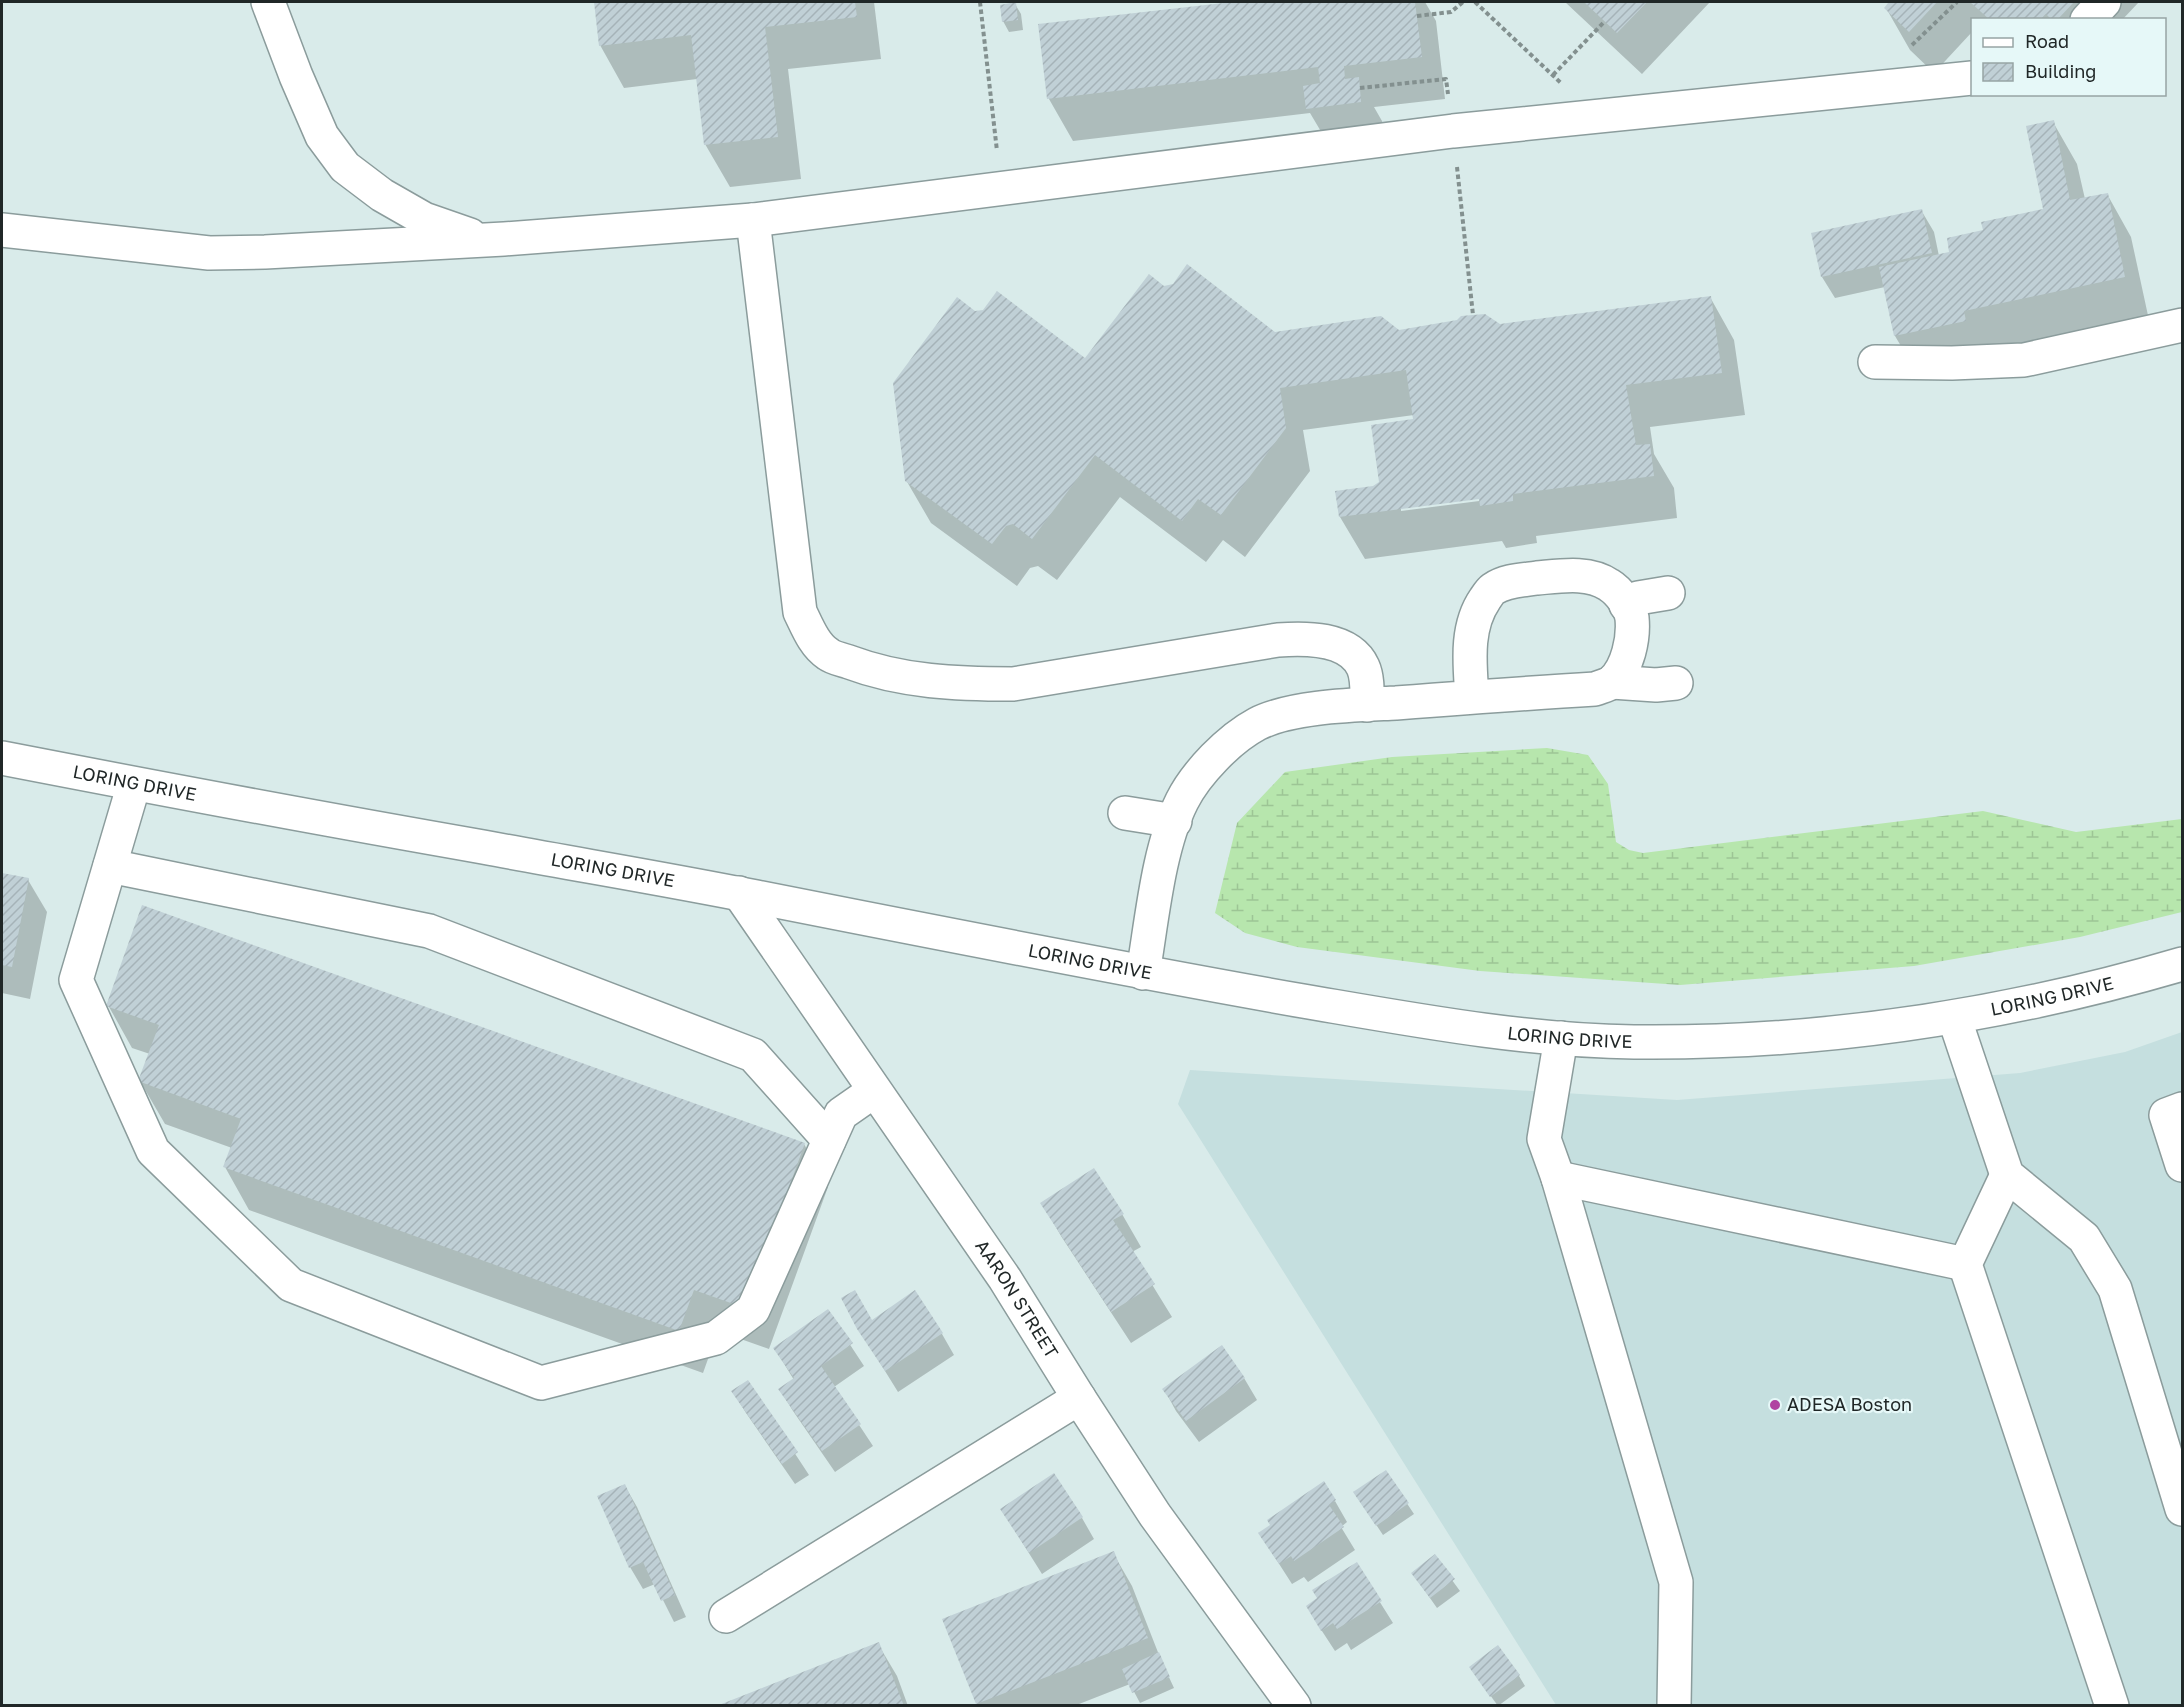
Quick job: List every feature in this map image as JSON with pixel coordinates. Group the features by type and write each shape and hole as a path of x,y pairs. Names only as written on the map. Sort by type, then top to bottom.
{"street":[{"path":"268,2 322,136 345,167 382,195 424,219 468,235 504,239"},
{"path":"2089,18 2104,2"},
{"path":"2,230 209,253 275,252 504,239 753,220 1453,131 1971,78"},
{"path":"753,220 800,612 810,634 828,654 865,668 914,679 975,684 1013,684 1298,638 1318,640 1339,646 1354,655 1365,673 1367,705"},
{"path":"1875,362 1952,363 2024,360 2182,325"},
{"path":"1472,697 1470,649 1473,629 1479,608 1492,589 1511,581 1565,575 1587,576 1609,584 1623,598 1632,616 1632,640 1624,665 1619,696"},
{"path":"1626,605 1638,598 1668,593"},
{"path":"1143,973 1159,878 1182,801 1202,771 1227,746 1258,724 1294,712 1595,689 1619,696 1656,685 1676,683"},
{"name":"LORING DRIVE","path":"2,758 739,893 1143,973 1400,1018 1561,1038 1628,1042 1761,1039 1892,1026 2016,1006 2081,992 2182,964"},
{"path":"134,784 76,980 153,1151 291,1285 541,1383 716,1338 753,1310 841,1114 874,1091"},
{"path":"1125,813 1175,821"},
{"path":"110,866 429,931 753,1055 829,1140"},
{"name":"AARON STREET","path":"739,893 1005,1279 1155,1515 1294,1706"},
{"path":"1954,1017 2007,1176 2084,1238 2115,1289 2182,1509"},
{"path":"1561,1038 1544,1139 1558,1178 1676,1582 1674,1706"},
{"path":"2182,1109 2166,1115 2182,1165"},
{"path":"2007,1176 1965,1264 2112,1706"},
{"path":"1558,1178 1965,1264"},
{"path":"726,1616 1079,1398"}],"path":[{"path":"980,2 1002,188"},
{"path":"1417,16 1451,12 1463,2"},
{"path":"1475,2 1567,89"},
{"path":"1902,47 1913,45 1957,2"},
{"path":"1553,75 1605,21"},
{"path":"1360,88 1446,79 1473,315"}],"shaded area":[{"name":"ADESA Boston","path":"2182,1032 2182,1705 1556,1705 1178,1104 1190,1070 1677,1100 2020,1073 2125,1052"}],"green space":[{"path":"1547,748 1588,755 1608,784 1616,842 1629,850 1643,853 1983,811 2076,832 2182,819 2182,912 2080,937 1914,966 1680,985 1480,971 1297,947 1245,933 1215,913 1237,823 1285,772 1392,757"}],"building":[{"path":"594,2 855,2 857,17 765,27 778,137 704,145 691,35 599,46"},
{"path":"1016,2 1018,20 1002,22 1000,5"},
{"path":"1232,2 1415,2 1422,57 1344,66 1345,79 1359,77 1361,102 1306,109 1303,86 1320,83 1318,67 1047,99 1038,24"},
{"path":"1584,2 1647,2 1617,33"},
{"path":"1889,2 1937,2 1909,32 1884,8"},
{"path":"1970,2 2074,2 2059,18 2050,18 2046,14 2042,18 1988,18"},
{"path":"2054,120 2070,200 2108,193 2125,277 1964,311 1966,321 1894,336 1879,267 1949,252 1947,238 1983,230 1981,222 2043,209 2026,126"},
{"path":"1922,209 1932,253 1821,277 1811,233"},
{"path":"1187,264 1275,332 1381,316 1399,330 1457,320 1461,316 1485,314 1500,324 1711,296 1722,373 1626,385 1636,445 1650,444 1654,476 1513,494 1513,501 1480,506 1479,499 1339,517 1335,491 1373,486 1379,482 1371,425 1413,419 1406,370 1280,388 1286,428 1221,515 1198,499 1182,521 1095,455 1032,539 1013,524 1006,526 992,544 905,481 893,383 957,297 975,311 983,310 997,291 1085,358 1149,274 1164,286 1173,284"},
{"path":"2,873 29,878 12,967 2,965"},
{"path":"142,905 805,1143 745,1308 694,1290 679,1331 223,1167 241,1119 138,1081 159,1025 106,1006"},
{"path":"1094,1168 1124,1214 1113,1220 1155,1284 1111,1312 1040,1203"},
{"path":"855,1290 872,1320 915,1290 943,1333 885,1371 857,1329 841,1298"},
{"path":"828,1309 853,1343 821,1366 861,1424 822,1451 778,1389 794,1378 773,1348"},
{"path":"1222,1345 1245,1378 1186,1421 1162,1389"},
{"path":"748,1380 798,1452 782,1464 731,1391"},
{"path":"1386,1470 1409,1503 1376,1526 1353,1492"},
{"path":"1054,1473 1083,1517 1029,1553 1000,1509"},
{"path":"1324,1481 1336,1500 1329,1505 1344,1527 1294,1561 1291,1556 1279,1564 1258,1533 1270,1525 1267,1520"},
{"path":"625,1484 675,1595 661,1601 643,1562 629,1568 597,1496"},
{"path":"1114,1551 1148,1638 976,1704 942,1619"},
{"path":"1435,1554 1455,1579 1430,1598 1411,1573"},
{"path":"1357,1562 1382,1601 1337,1629 1333,1623 1321,1631 1306,1606 1317,1598 1312,1590"},
{"path":"879,1642 904,1706 719,1706 719,1705"},
{"path":"1498,1645 1520,1675 1490,1697 1469,1667"},
{"path":"1159,1652 1170,1677 1132,1693 1122,1669"}],"place":[{"name":"ADESA Boston","path":"1775,1405"}]}
